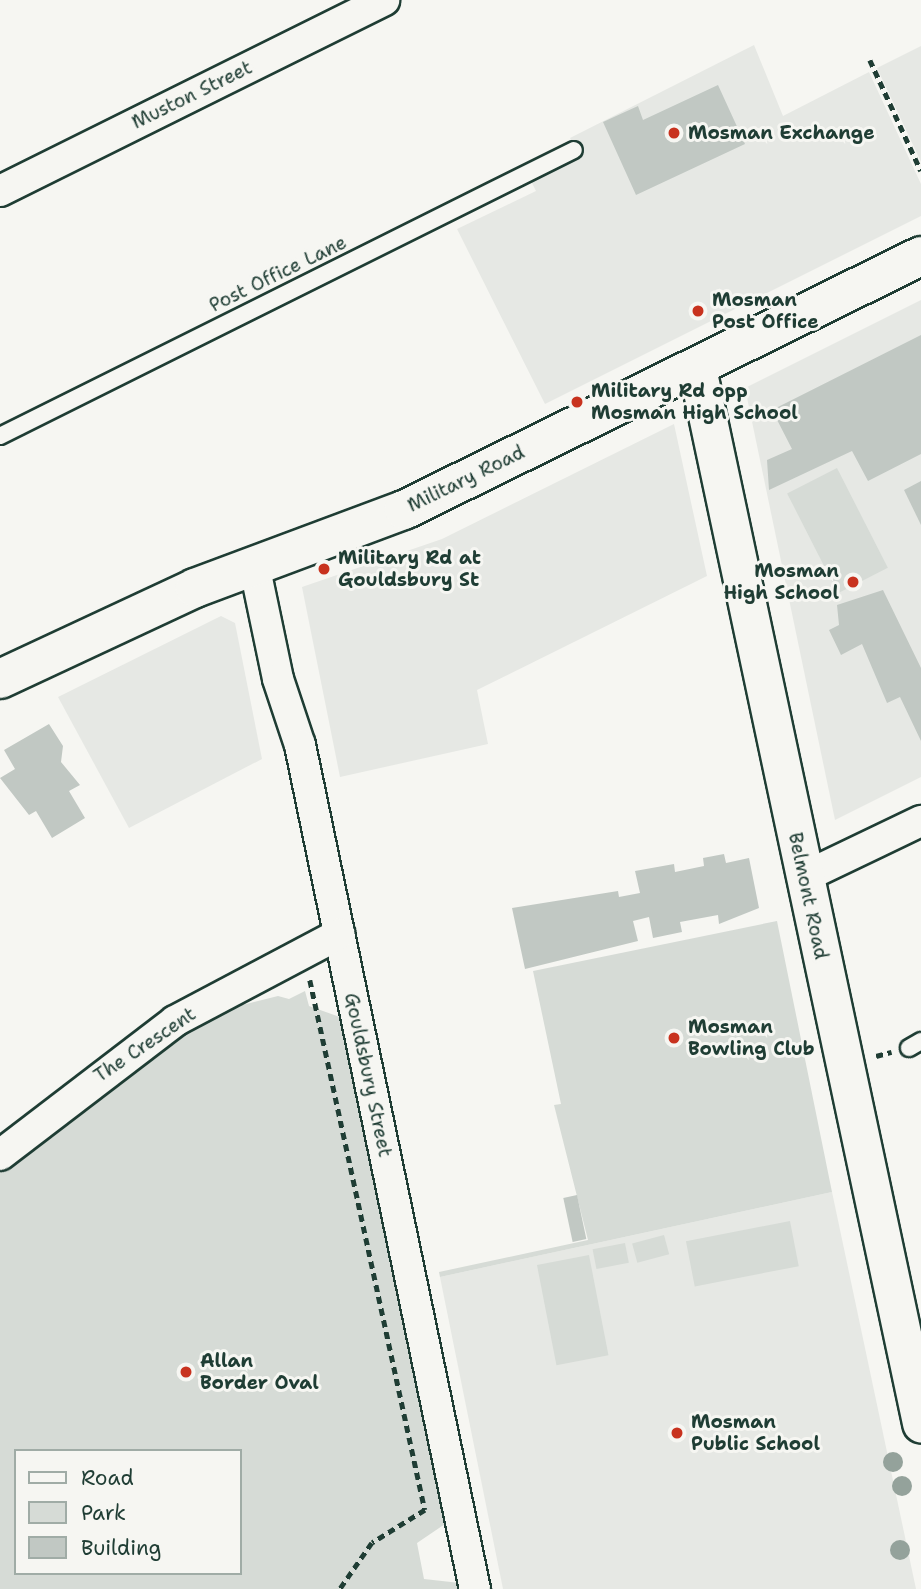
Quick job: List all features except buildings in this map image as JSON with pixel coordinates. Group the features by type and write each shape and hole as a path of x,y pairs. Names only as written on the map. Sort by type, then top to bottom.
{"main road":[{"name":"Military Road","path":"4,670 254,564 404,510 921,256"}],"street":[{"name":"Muston Street","path":"0,191 384,0"},
{"name":"Belmont Road","path":"696,368 921,1423"},
{"name":"Gouldsbury Street","path":"254,564 278,680 300,745 475,1589"},
{"path":"804,877 921,821"},
{"name":"The Crescent","path":"0,1155 175,1021 339,934"}],"lane":[{"name":"Post Office Lane","path":"0,436 574,150"}],"path":[{"path":"870,60 921,171"},
{"path":"298,986 310,980 425,1510 372,1543 340,1589"}],"shaded area":[{"path":"754,45 783,116 869,72 921,184 921,216 545,404 457,229 536,191 531,181 579,156 570,138"},
{"path":"921,46 921,162 877,68"},
{"name":"Mosman High School","path":"921,300 921,777 835,820 745,388"},
{"path":"674,424 707,576 477,690 488,744 340,777 302,587 442,539"},
{"path":"221,616 235,623 262,759 129,828 58,697"},
{"name":"Mosman Public School","path":"832,1192 916,1589 503,1589 440,1277"}],"green space":[{"path":"837,468 888,568 838,593 787,493"},
{"name":"Mosman Bowling Club","path":"777,921 832,1192 440,1277 439,1272 588,1240 554,1105 561,1104 533,971"},
{"path":"305,991 309,1006 351,1021 445,1524 417,1543 424,1579 460,1583 461,1589 0,1589 0,1151 174,1022 278,996 289,999"},
{"path":"790,1221 799,1266 695,1286 686,1241"},
{"path":"664,1235 669,1254 637,1263 632,1244"},
{"path":"625,1243 629,1263 596,1269 593,1249"},
{"path":"589,1255 608,1355 556,1365 537,1265"}],"place":[{"name":"Mosman Exchange","path":"674,133"},
{"name":"Mosman Post Office","path":"698,311"},
{"name":"Military Rd opp Mosman High School","path":"577,402"},
{"name":"Military Rd at Gouldsbury St","path":"324,569"},
{"name":"Mosman High School","path":"853,582"},
{"name":"Mosman Bowling Club","path":"674,1038"},
{"name":"Allan Border Oval","path":"186,1372"},
{"name":"Mosman Public School","path":"677,1433"}]}
